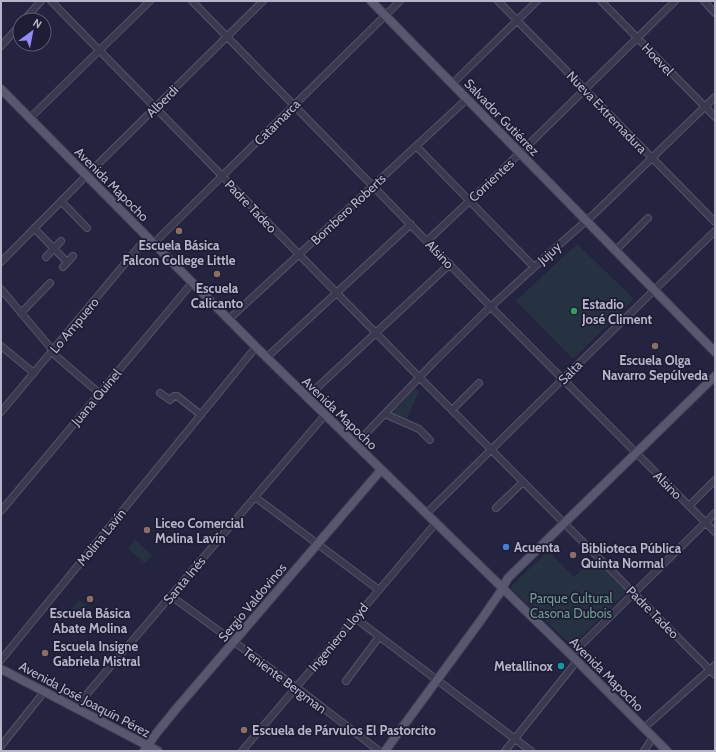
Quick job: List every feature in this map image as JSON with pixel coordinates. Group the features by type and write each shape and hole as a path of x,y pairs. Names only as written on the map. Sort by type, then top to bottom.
{"main road":[{"name":"Salvador Gutiérrez","path":"371,1 715,352"},
{"name":"Avenida Mapocho","path":"1,89 266,358 574,658 667,751"},
{"path":"385,751 482,620 511,575 715,376"},
{"name":"Sergio Valdovinos","path":"146,748 163,724 381,470"},
{"name":"Avenida José Joaquín Pérez","path":"1,669 146,748 158,751"}],"street":[{"path":"31,12 41,1"},
{"name":"Padre Tadeo","path":"51,1 420,378 715,675"},
{"path":"30,118 150,1"},
{"name":"Alsino","path":"192,1 491,307 715,532"},
{"name":"Alberdi","path":"1,262 263,1"},
{"name":"Catamarca","path":"150,241 222,176 400,1"},
{"name":"Nueva Extremadura","path":"498,1 715,222"},
{"path":"452,84 537,1"},
{"name":"Hoevel","path":"601,1 715,117"},
{"name":"Corrientes","path":"427,241 520,153 675,1"},
{"path":"704,1 715,13"},
{"path":"1,46 12,34"},
{"name":"Jujuy","path":"355,445 491,307 586,221 715,96"},
{"name":"Bombero Roberts","path":"228,320 467,99"},
{"path":"416,146 534,267"},
{"path":"61,202 87,228"},
{"path":"615,250 648,218"},
{"path":"266,358 411,224"},
{"path":"34,228 54,249 65,265 73,256"},
{"name":"Salta","path":"426,514 715,231"},
{"path":"46,257 62,241"},
{"name":"Lo Ampuero","path":"2,407 34,373 150,241"},
{"path":"306,397 450,264"},
{"name":"Juana Quinel","path":"1,511 192,282"},
{"path":"21,313 50,283"},
{"path":"1,289 56,356 99,393"},
{"path":"1,346 34,373"},
{"name":"Molina Lavín","path":"1,660 256,347"},
{"path":"452,410 479,384"},
{"path":"160,393 170,400 174,396 177,396 200,415"},
{"path":"385,414 418,429 430,440"},
{"name":"Santa Inés","path":"75,708 325,415"},
{"name":"Alsino","path":"689,506 715,480"},
{"path":"496,508 523,482"},
{"path":"255,497 379,590"},
{"path":"505,751 574,658 634,593 715,514"},
{"name":"Ingeniero Lloyd","path":"242,751 436,523"},
{"name":"Teniente Bergman","path":"171,596 296,687 379,751"},
{"path":"355,618 531,751"},
{"path":"346,681 379,637"},
{"path":"644,728 715,665"},
{"path":"1,746 44,692"},
{"path":"644,751 653,737"}],"green space":[{"name":"Estadio José Climent","path":"577,244 634,299 573,359 516,301"},
{"path":"415,388 419,391 406,421 391,414"},
{"path":"135,540 152,555 145,563 128,549"},
{"name":"Parque Cultural Casona Dubois","path":"548,551 574,577 593,559 626,592 572,646 510,587"},
{"path":"79,600 87,606 75,620 68,613"}],"place":[{"name":"Escuela Básica Falcon College Little","path":"179,231"},
{"name":"Escuela Calicanto","path":"217,274"},
{"name":"Estadio José Climent","path":"574,311"},
{"name":"Escuela Olga Navarro Sepúlveda","path":"655,346"},
{"name":"Liceo Comercial Molina Lavín","path":"147,530"},
{"name":"Acuenta","path":"506,547"},
{"name":"Biblioteca Pública Quinta Normal","path":"573,555"},
{"name":"Escuela Básica Abate Molina","path":"90,599"},
{"name":"Escuela Insigne Gabriela Mistral","path":"45,653"},
{"name":"Metallinox","path":"561,666"},
{"name":"Escuela de Párvulos El Pastorcito","path":"244,730"}]}
